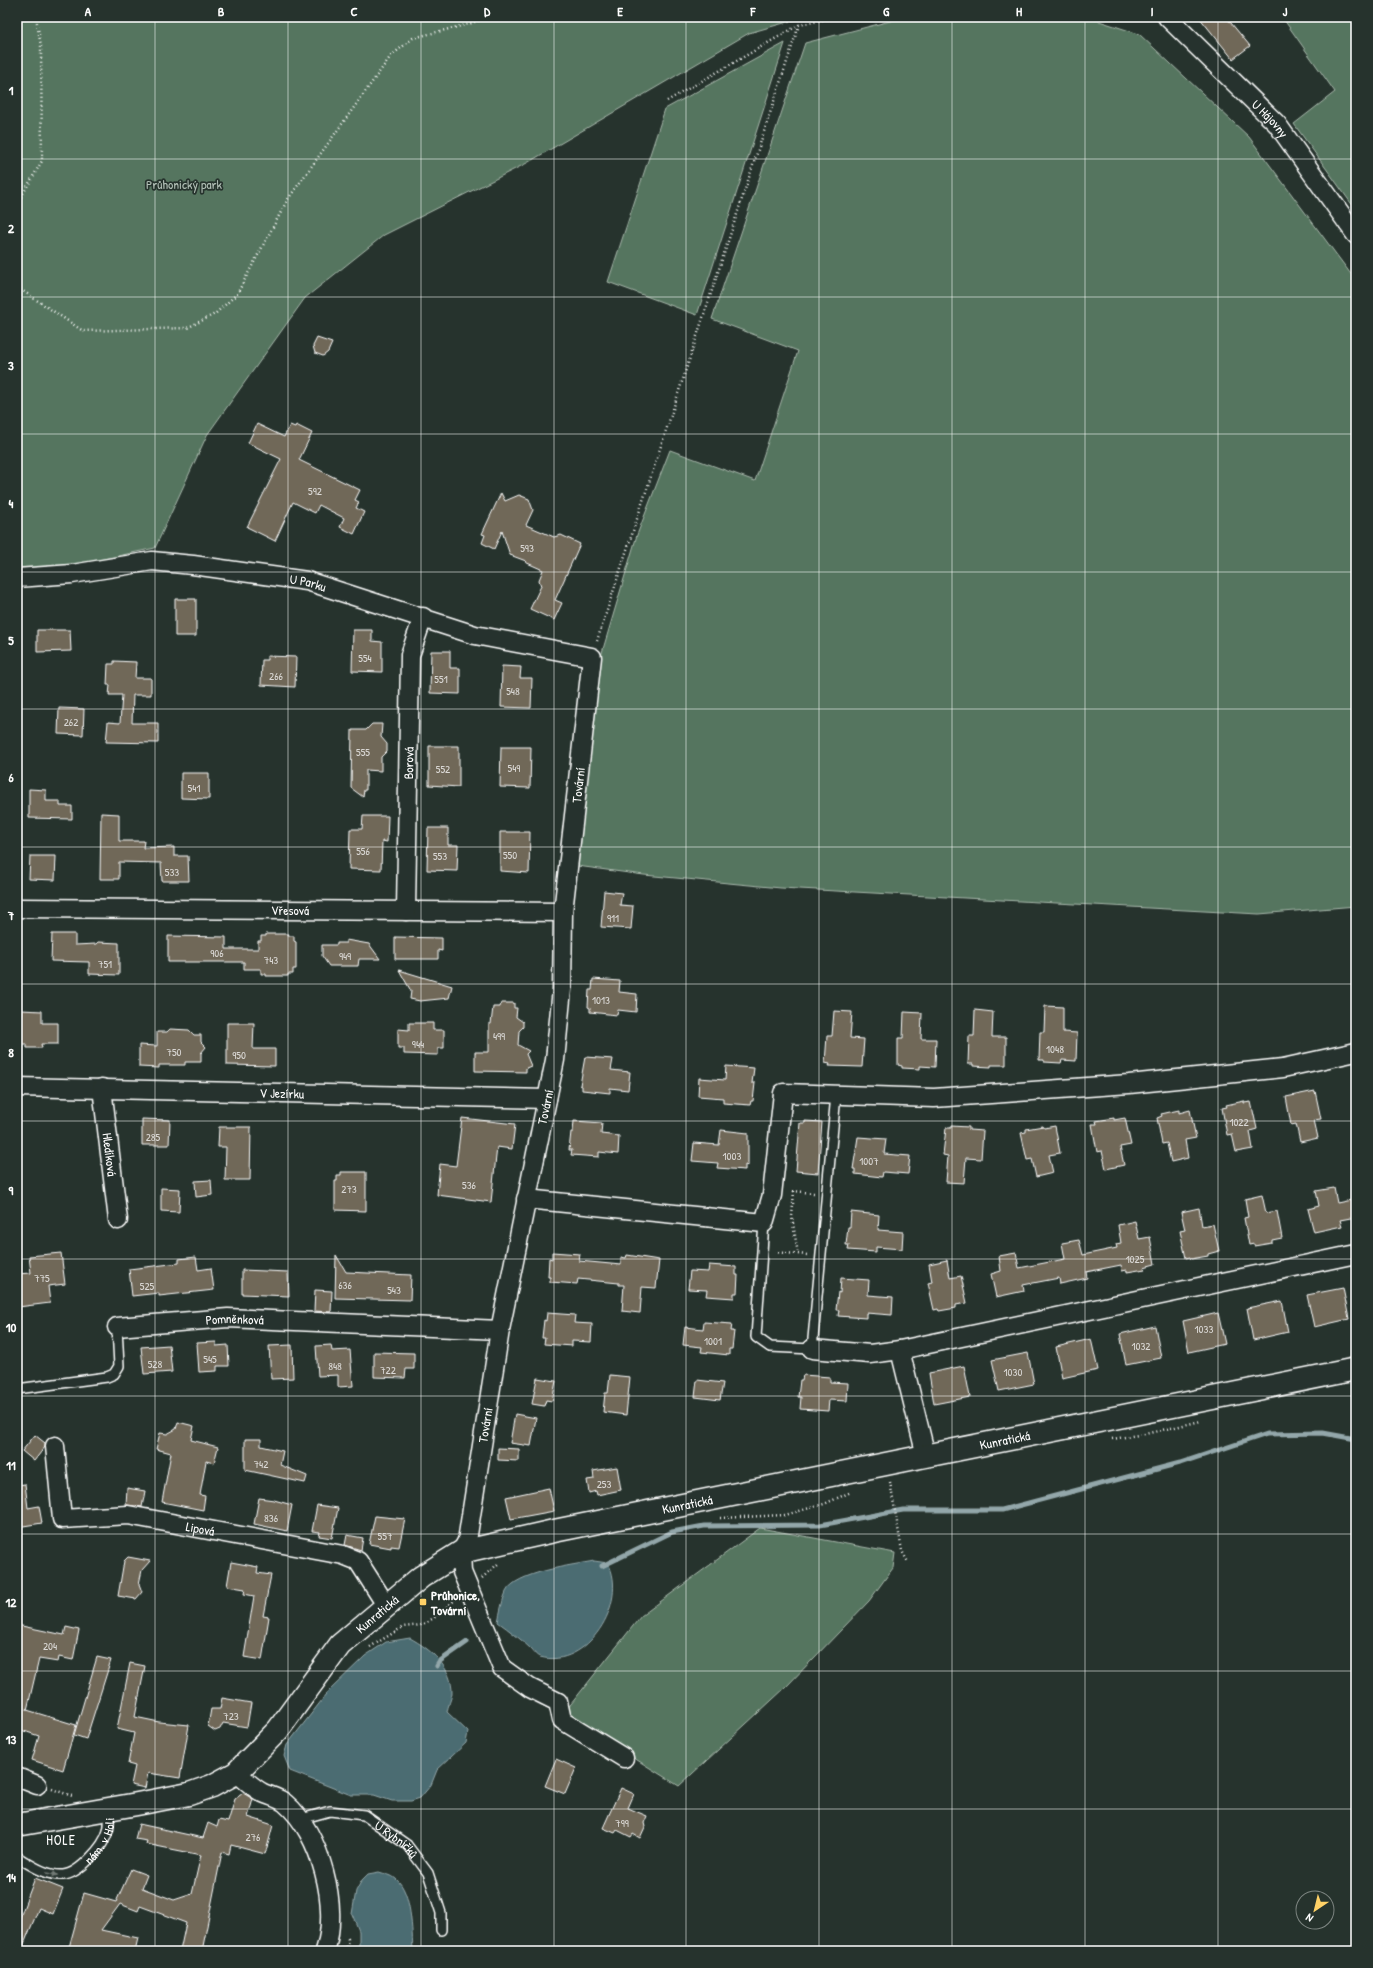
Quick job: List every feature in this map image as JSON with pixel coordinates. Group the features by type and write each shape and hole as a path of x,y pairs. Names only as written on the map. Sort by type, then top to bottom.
{"street":[{"name":"U Hájovny","path":"1167,17 1277,124 1356,235"},
{"name":"U Parku","path":"17,578 72,574 159,561 307,581 475,634 592,657"},
{"name":"Borová","path":"406,911 410,655 423,617"},
{"name":"Tovární","path":"461,1552 467,1541 500,1330 555,1060 562,989 563,912 592,657"},
{"name":"Vřesová","path":"17,908 563,912"},
{"path":"526,1199 764,1223 773,1190 783,1093 934,1098 1129,1084 1283,1068 1356,1052"},
{"name":"V Jezírku","path":"17,1087 547,1099"},
{"name":"Hledíková","path":"102,1088 118,1220"},
{"path":"812,1349 870,1354 900,1350 1356,1254"},
{"name":"Pomněnková","path":"117,1327 228,1318 500,1330"},
{"path":"900,1350 926,1456"},
{"name":"Kunratická","path":"109,1810 189,1794 212,1786 236,1773 278,1730 340,1645 421,1577 461,1552 562,1529 889,1477 926,1456 1356,1368"},
{"name":"Lipová","path":"55,1446 62,1519 128,1515 343,1555 358,1561 386,1605"},
{"path":"461,1552 462,1572 502,1668 530,1688 558,1702 562,1720 624,1758"},
{"path":"236,1773 258,1789 284,1802 301,1819 319,1856 330,1904 328,1941 325,1951"},
{"path":"17,1777 37,1785"},
{"name":"nám. v Holi","path":"17,1825 109,1810"}],"lane":[{"path":"764,1223 756,1337 770,1347 812,1349 836,1095"},
{"name":"Pomněnková","path":"17,1389 20,1390 107,1377 114,1374 119,1366 117,1327"},
{"name":"nám. v Holi","path":"17,1857 47,1873 64,1875 82,1867 95,1853 108,1831 109,1810"},
{"name":"U Rybníčků","path":"301,1819 330,1811 364,1815 407,1845 428,1873 441,1913 441,1930"}],"path":[{"path":"17,204 42,161 41,46 36,17"},
{"path":"17,287 83,331 187,328 215,314 237,294 288,199 391,56 412,38 470,24 487,17"},
{"path":"667,101 799,25 836,17"},
{"path":"592,657 799,25"},
{"path":"773,1190 827,1194"},
{"path":"794,1191 792,1217 798,1254"},
{"path":"762,1251 821,1256"},
{"path":"1106,1440 1145,1434 1204,1421"},
{"path":"889,1477 902,1551 908,1562"},
{"path":"715,1518 744,1518 785,1515 824,1504 857,1489"},
{"path":"365,1650 403,1627 421,1625 434,1618 469,1588"},
{"path":"37,1785 79,1798"}],"green space":[{"name":"Průhonický park","path":"17,17 805,17 749,33 527,163 384,235 305,298 207,435 155,548 71,566 17,569"},
{"path":"964,17 1090,18 1139,34 1249,137 1356,281 1356,906 1259,914 781,888 644,875 577,866 601,656 637,535 670,450 755,481 798,351 712,319 805,43 898,19"},
{"path":"1282,17 1356,17 1356,210 1294,124 1335,92"},
{"path":"785,43 697,315 608,282 665,109"},
{"path":"760,1528 895,1553 893,1568 869,1601 785,1688 679,1786 563,1714 641,1616"}],"water":[{"path":"594,1561 608,1563 613,1579 613,1596 608,1613 600,1630 588,1643 573,1653 557,1658 540,1657 498,1622 506,1592 512,1585 521,1579 546,1570"},
{"path":"410,1638 432,1653 439,1660 449,1675 452,1694 447,1712 468,1732 466,1743 437,1770 431,1785 420,1798 411,1801 392,1801 374,1795 351,1795 290,1771 284,1756 287,1745 329,1691 365,1656 386,1642"},
{"path":"379,1872 394,1878 401,1885 405,1893 410,1913 413,1951 359,1951 359,1931 352,1914 356,1891 362,1880 368,1874"}],"building":[{"path":"1199,17 1226,17 1250,46 1233,59"},
{"path":"317,338 332,343 328,352 323,356 315,353 313,346"},
{"path":"257,424 284,437 290,425 295,427 296,425 312,433 299,460 360,490 355,500 359,502 356,508 364,512 354,534 340,527 344,518 319,505 315,513 293,502 275,541 247,527 281,459 248,443"},
{"path":"501,493 505,501 519,495 529,499 533,510 526,525 554,537 561,535 580,544 555,600 562,603 554,620 530,609 541,586 539,580 543,570 510,555 502,531 494,549 482,543 485,535 482,534"},
{"path":"175,599 196,599 196,636 175,636"},
{"path":"37,630 70,630 71,651 37,652"},
{"path":"353,630 372,630 372,641 382,642 382,672 352,671"},
{"path":"431,651 450,651 450,668 460,668 460,694 430,693"},
{"path":"267,656 296,657 295,687 261,685 262,660 267,660"},
{"path":"114,661 136,662 135,678 151,678 151,695 133,695 132,723 158,723 158,743 106,742 108,722 120,723 122,695 109,695 110,685 107,685 108,664 114,664"},
{"path":"502,666 521,667 520,678 532,678 531,708 501,707"},
{"path":"59,708 84,709 83,735 58,734"},
{"path":"372,724 382,724 381,737 387,744 387,751 381,757 381,771 366,770 366,790 364,790 363,797 351,788 352,730 366,730"},
{"path":"429,746 459,746 459,787 429,785"},
{"path":"501,747 531,747 530,788 500,787"},
{"path":"181,773 209,773 209,799 181,798"},
{"path":"29,789 46,790 46,801 60,801 60,806 72,806 72,819 29,818"},
{"path":"101,813 119,814 119,841 144,841 143,848 174,847 174,856 188,856 189,881 162,881 161,863 119,862 119,879 100,879"},
{"path":"363,816 388,816 387,842 382,841 381,870 349,869 350,829 362,829"},
{"path":"428,828 448,828 448,845 458,845 457,871 427,870"},
{"path":"500,832 530,832 529,873 500,871"},
{"path":"30,856 56,856 55,880 29,879"},
{"path":"604,891 622,893 620,905 633,906 631,929 601,927"},
{"path":"52,934 75,934 75,945 96,944 98,942 119,943 119,975 89,974 89,962 51,961"},
{"path":"266,934 289,934 288,936 294,936 294,941 296,942 296,969 293,969 293,974 288,974 288,976 266,976 266,974 261,974 261,969 244,969 244,962 168,962 168,936 226,937 226,949 258,949 258,941 261,941 261,936 266,936"},
{"path":"395,937 442,938 442,951 438,950 438,959 395,959"},
{"path":"346,940 369,944 380,959 359,959 358,966 329,966 322,956 322,945 337,945 337,943 346,943"},
{"path":"399,970 452,986 449,998 420,1001 410,999 411,991"},
{"path":"593,979 620,981 619,992 637,994 636,1012 618,1010 617,1015 590,1012 590,1008 588,1007 589,990 592,990"},
{"path":"501,1003 514,1003 514,1008 517,1008 516,1017 523,1022 523,1027 519,1031 518,1045 529,1051 526,1054 531,1066 526,1068 526,1072 475,1071 475,1052 489,1052 489,1024 491,1024 493,1007 500,1007"},
{"path":"1045,1006 1063,1007 1063,1032 1077,1033 1076,1061 1062,1060 1061,1063 1044,1062 1044,1060 1039,1060 1040,1032 1044,1032"},
{"path":"21,1010 42,1011 42,1023 58,1023 58,1044 41,1044 42,1048 27,1048 27,1044 17,1044 17,1023 21,1023"},
{"path":"975,1010 993,1012 992,1037 1006,1037 1006,1065 991,1065 991,1067 973,1066 973,1064 968,1064 969,1036 974,1036"},
{"path":"834,1011 852,1012 850,1038 864,1039 862,1067 829,1066 830,1064 825,1063 827,1036 832,1036"},
{"path":"904,1012 922,1013 921,1039 936,1039 935,1067 920,1066 920,1069 902,1068 902,1066 898,1065 898,1038 903,1038"},
{"path":"227,1023 254,1023 253,1049 275,1049 275,1066 227,1065"},
{"path":"409,1023 433,1023 433,1030 444,1030 444,1048 438,1048 438,1055 404,1054 404,1048 398,1048 398,1029 409,1030"},
{"path":"170,1029 189,1030 194,1035 201,1035 201,1042 206,1047 201,1053 201,1062 185,1062 185,1065 159,1065 159,1068 139,1067 139,1045 157,1046 157,1032 167,1032"},
{"path":"585,1057 613,1059 611,1070 630,1072 628,1090 610,1088 610,1093 582,1090 582,1086 580,1085"},
{"path":"726,1066 754,1068 752,1083 755,1083 753,1101 751,1101 750,1105 723,1103 723,1098 698,1096 699,1078 725,1080"},
{"path":"1315,1091 1321,1119 1314,1120 1318,1138 1300,1142 1296,1124 1291,1125 1286,1097"},
{"path":"1244,1101 1244,1103 1251,1102 1257,1129 1250,1131 1253,1149 1236,1152 1232,1134 1227,1135 1222,1108 1227,1107 1226,1105"},
{"path":"1179,1110 1179,1113 1190,1110 1196,1138 1185,1140 1188,1158 1171,1162 1167,1143 1162,1144 1157,1118 1162,1116 1161,1114"},
{"path":"462,1118 515,1124 512,1149 497,1147 491,1202 437,1195 440,1164 456,1166"},
{"path":"1114,1118 1114,1120 1125,1118 1131,1145 1120,1147 1124,1165 1106,1169 1102,1151 1097,1152 1092,1124 1097,1124 1096,1121"},
{"path":"142,1119 170,1120 169,1145 142,1145"},
{"path":"574,1121 602,1123 601,1134 619,1136 618,1154 599,1152 599,1157 571,1155 572,1150 569,1150"},
{"path":"805,1121 822,1122 818,1173 796,1171 800,1123 805,1123"},
{"path":"951,1126 969,1127 969,1130 983,1131 981,1159 966,1158 964,1183 946,1182 948,1156 943,1155 946,1128 951,1128"},
{"path":"1043,1126 1044,1128 1055,1126 1060,1153 1049,1155 1053,1173 1036,1177 1032,1159 1027,1160 1021,1133 1026,1132 1026,1129"},
{"path":"219,1127 251,1127 250,1180 225,1180 226,1147 218,1147"},
{"path":"721,1130 748,1133 748,1166 745,1165 745,1170 717,1168 718,1163 692,1161 694,1143 719,1145"},
{"path":"858,1137 886,1139 884,1154 910,1156 908,1174 883,1172 882,1177 855,1174 855,1169 853,1169"},
{"path":"341,1172 366,1172 366,1211 335,1210 335,1181 337,1181 337,1175 341,1175"},
{"path":"211,1180 212,1195 196,1197 195,1181"},
{"path":"161,1188 180,1189 179,1212 161,1211"},
{"path":"1334,1188 1337,1203 1356,1199 1356,1217 1340,1220 1342,1226 1314,1232 1308,1209 1319,1206 1316,1191"},
{"path":"1262,1195 1266,1213 1277,1211 1282,1238 1272,1240 1272,1243 1254,1246 1254,1244 1249,1245 1244,1218 1248,1217 1245,1199"},
{"path":"1199,1208 1202,1226 1213,1224 1219,1251 1208,1254 1208,1256 1191,1259 1190,1257 1186,1258 1180,1231 1185,1230 1181,1212"},
{"path":"851,1212 879,1215 878,1230 903,1232 902,1249 876,1247 876,1252 848,1250 849,1245 846,1245 848,1227 850,1227"},
{"path":"1135,1221 1139,1239 1150,1237 1155,1264 1144,1267 1145,1269 1127,1272 1127,1270 1122,1271 1121,1265 1086,1272 1087,1278 1060,1284 1059,1278 1023,1285 1024,1291 996,1297 991,1274 1001,1271 999,1256 1016,1253 1019,1268 1065,1259 1062,1243 1079,1240 1083,1255 1117,1248 1116,1244 1121,1243 1118,1225"},
{"path":"552,1252 580,1254 579,1261 621,1265 621,1257 626,1258 627,1255 659,1260 656,1288 642,1287 640,1313 622,1311 624,1285 619,1285 619,1283 578,1279 577,1284 550,1282 550,1277 548,1277 549,1258 552,1259"},
{"path":"61,1253 65,1284 48,1286 50,1303 18,1307 17,1274 31,1273 29,1256"},
{"path":"336,1255 346,1272 411,1275 410,1300 335,1298"},
{"path":"196,1257 198,1270 211,1268 214,1290 159,1296 159,1293 132,1296 129,1269 179,1263 179,1259"},
{"path":"947,1260 950,1278 961,1276 967,1303 956,1305 956,1308 939,1311 938,1309 934,1310 928,1283 932,1282 929,1264"},
{"path":"709,1265 736,1267 736,1275 738,1275 737,1293 734,1293 734,1298 706,1296 707,1290 688,1289 690,1271 708,1272"},
{"path":"242,1270 288,1272 289,1296 242,1294"},
{"path":"841,1278 869,1280 868,1295 893,1297 892,1315 866,1313 866,1318 838,1316 839,1310 836,1310 838,1292 840,1293"},
{"path":"1343,1288 1349,1319 1314,1327 1307,1295"},
{"path":"315,1290 332,1291 331,1312 314,1311"},
{"path":"1282,1301 1288,1332 1253,1340 1247,1308"},
{"path":"547,1313 575,1315 574,1323 592,1324 591,1342 572,1341 572,1346 544,1344 545,1338 542,1338 544,1320 546,1321"},
{"path":"1218,1313 1225,1344 1189,1352 1183,1321"},
{"path":"704,1322 732,1324 731,1331 734,1331 732,1349 729,1349 729,1355 701,1352 702,1347 683,1345 685,1327 703,1329"},
{"path":"1155,1326 1161,1358 1126,1365 1120,1334"},
{"path":"1091,1339 1098,1370 1062,1378 1056,1347"},
{"path":"216,1342 216,1346 228,1345 229,1366 217,1366 217,1371 199,1372 197,1343"},
{"path":"169,1345 172,1372 144,1374 141,1347"},
{"path":"292,1345 293,1378 271,1379 269,1346"},
{"path":"331,1345 332,1351 350,1350 353,1386 338,1387 338,1375 318,1376 316,1346"},
{"path":"374,1352 414,1353 414,1369 406,1369 405,1378 374,1377"},
{"path":"1028,1353 1034,1384 999,1391 992,1360"},
{"path":"964,1366 970,1397 934,1404 929,1373"},
{"path":"610,1375 630,1377 626,1415 603,1412 605,1393 608,1393"},
{"path":"803,1375 830,1377 830,1382 848,1383 847,1401 829,1400 828,1411 800,1409 801,1397 798,1397 800,1380 802,1380"},
{"path":"537,1378 556,1381 552,1401 546,1400 544,1406 532,1404"},
{"path":"697,1380 723,1383 720,1400 695,1397"},
{"path":"515,1414 536,1418 531,1446 510,1443"},
{"path":"178,1422 194,1426 191,1440 218,1447 214,1463 206,1461 200,1495 205,1496 203,1510 162,1502 171,1453 156,1449 160,1433 167,1434 176,1429"},
{"path":"35,1435 45,1443 45,1447 34,1461 22,1451"},
{"path":"245,1439 261,1439 261,1446 283,1451 280,1465 307,1476 305,1483 245,1470"},
{"path":"498,1448 519,1449 519,1461 498,1460"},
{"path":"617,1467 621,1490 597,1495 596,1491 589,1493 587,1480 594,1479 593,1471"},
{"path":"25,1484 28,1508 39,1506 42,1523 17,1527 17,1485"},
{"path":"127,1488 145,1491 142,1507 126,1505"},
{"path":"549,1488 554,1511 511,1519 506,1497"},
{"path":"259,1498 292,1505 287,1531 254,1524"},
{"path":"317,1505 338,1508 332,1538 319,1536 320,1532 312,1531"},
{"path":"375,1516 405,1519 399,1547 391,1546 391,1548 369,1544"},
{"path":"347,1535 363,1538 361,1550 345,1545"},
{"path":"128,1557 150,1561 142,1570 139,1584 142,1592 136,1599 118,1596 124,1561"},
{"path":"231,1562 258,1567 257,1573 271,1575 263,1616 269,1617 262,1660 244,1657 254,1596 244,1594 245,1589 227,1586"},
{"path":"17,1625 64,1635 66,1627 79,1630 73,1660 59,1657 58,1662 39,1659 27,1710 76,1725 63,1770 32,1760 39,1736 21,1730 20,1733 17,1733"},
{"path":"97,1657 111,1660 86,1739 74,1735"},
{"path":"130,1663 145,1666 135,1717 159,1722 189,1725 180,1778 148,1773 145,1788 131,1785 135,1766 128,1764 134,1733 117,1729"},
{"path":"222,1698 251,1703 247,1727 223,1723 220,1729 215,1731 208,1726 211,1709 220,1709"},
{"path":"556,1759 576,1768 565,1794 545,1786"},
{"path":"621,1788 634,1794 628,1808 647,1816 644,1823 645,1827 640,1838 633,1834 631,1837 617,1830 615,1833 603,1828"},
{"path":"243,1793 253,1799 248,1817 273,1825 265,1854 231,1845 229,1854 222,1852 202,1951 180,1951 186,1923 140,1906 138,1911 120,1904 101,1930 138,1938 135,1951 68,1951 84,1893 116,1902 131,1869 147,1875 142,1888 174,1900 192,1894 201,1855 146,1844 147,1841 135,1839 139,1824 203,1838 208,1823 217,1827 219,1820 228,1822 235,1799"},
{"path":"35,1878 63,1889 53,1914 39,1908 21,1951 17,1951 17,1925"}],"waterway":[{"path":"602,1566 672,1532 704,1526 820,1525 903,1510 1002,1510 1180,1463 1267,1434 1323,1433 1356,1439"},
{"path":"437,1666 440,1661 467,1642"}],"place":[{"name":"Průhonice, Tovární","path":"423,1602"}],"district":[{"name":"HOLE","path":"61,1840"}]}
